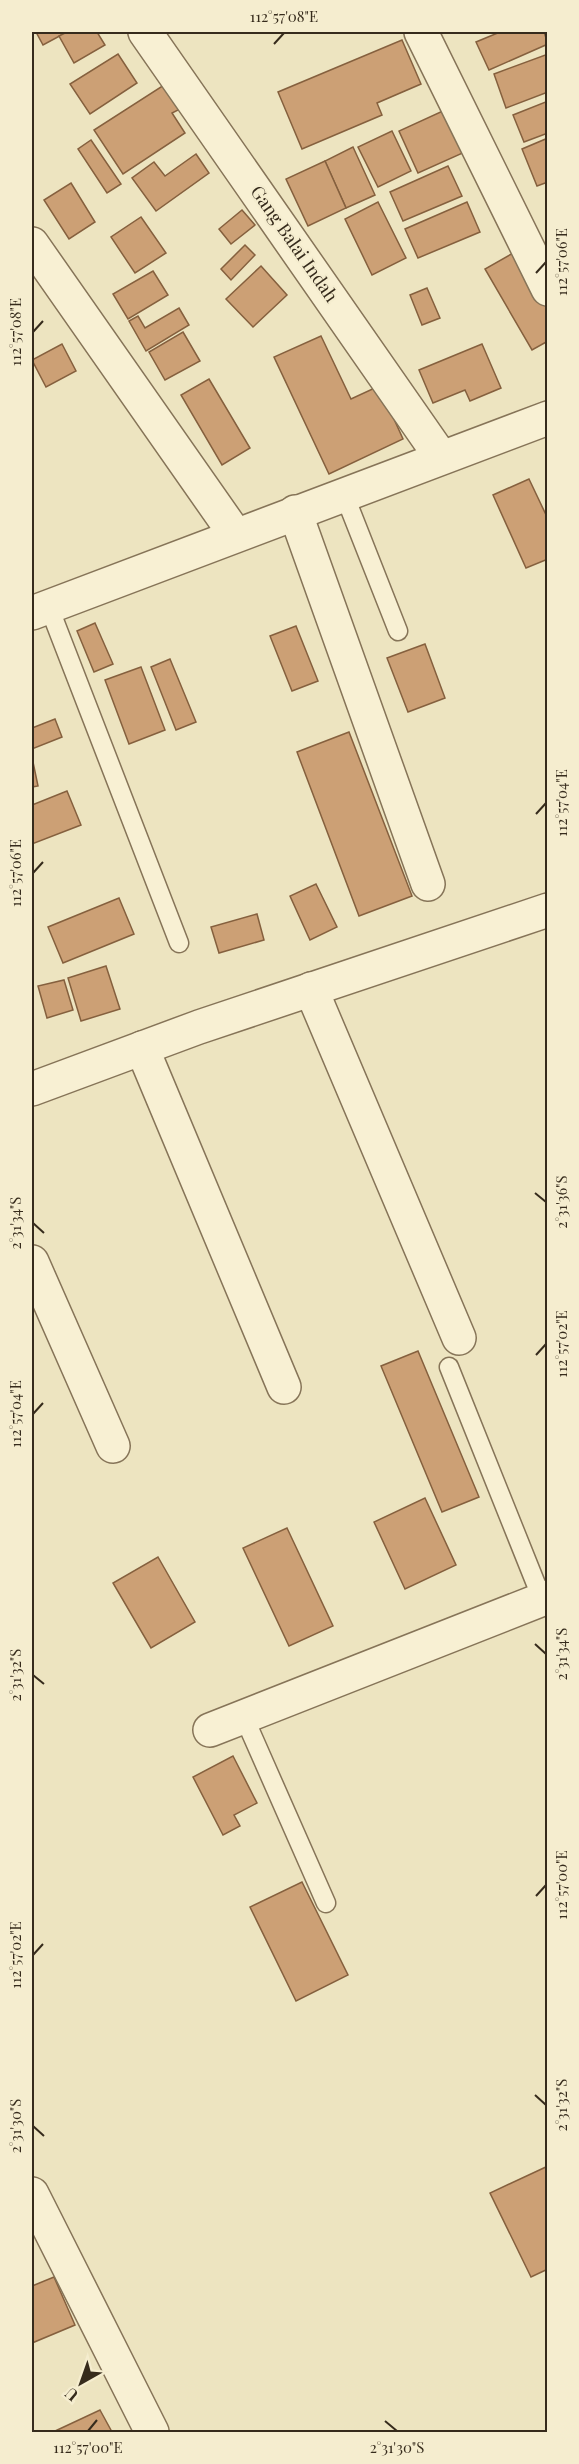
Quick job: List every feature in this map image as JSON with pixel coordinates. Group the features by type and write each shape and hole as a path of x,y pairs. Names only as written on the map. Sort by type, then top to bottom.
{"street":[{"name":"Gang Balai Indah","path":"145,32 441,457"},
{"path":"422,32 548,289"},
{"path":"32,244 235,534"},
{"path":"40,610 235,534 548,418"},
{"path":"295,512 428,884"},
{"path":"32,1089 311,989 548,910"},
{"path":"311,989 454,1352"},
{"path":"142,1048 284,1387"},
{"path":"32,1262 113,1446"},
{"path":"210,1730 545,1598"},
{"path":"32,2194 152,2433"}],"lane":[{"path":"344,494 398,631"},
{"path":"40,610 179,944"},
{"path":"454,1352 545,1598"},
{"path":"244,1717 326,1903"}],"building":[{"path":"36,32 67,32 43,45"},
{"path":"67,32 97,32 105,45 74,63 59,36"},
{"path":"500,32 544,32 548,44 489,70 476,42"},
{"path":"402,40 421,84 377,103 382,115 302,149 278,92"},
{"path":"118,54 137,83 90,114 70,84"},
{"path":"548,54 548,92 506,108 494,74"},
{"path":"164,85 180,109 172,113 185,133 123,174 94,130"},
{"path":"548,101 548,133 524,142 513,115"},
{"path":"445,110 465,152 418,173 399,131"},
{"path":"392,131 411,171 378,187 358,147"},
{"path":"548,138 548,182 537,186 522,149"},
{"path":"91,140 121,184 107,193 78,149"},
{"path":"353,147 375,195 346,208 325,161"},
{"path":"196,154 209,173 156,211 132,178 154,162 165,176"},
{"path":"325,161 346,208 308,226 286,179"},
{"path":"448,166 462,196 403,221 390,192"},
{"path":"71,183 95,222 69,239 44,200"},
{"path":"378,202 406,258 372,275 345,219"},
{"path":"467,202 480,232 418,258 405,229"},
{"path":"242,210 255,225 231,244 219,229"},
{"path":"141,217 166,253 135,273 111,237"},
{"path":"245,245 255,255 231,280 221,269"},
{"path":"515,252 548,307 548,341 532,350 485,269"},
{"path":"261,266 287,295 253,327 226,299"},
{"path":"153,271 168,295 128,319 113,294"},
{"path":"427,288 440,318 422,325 410,295"},
{"path":"179,308 189,325 146,351 129,321 138,316 145,328"},
{"path":"183,332 200,361 165,380 149,352"},
{"path":"321,336 351,399 379,386 403,439 329,474 274,357"},
{"path":"62,344 76,371 46,387 32,360"},
{"path":"482,344 501,388 470,401 465,390 433,403 419,370"},
{"path":"209,379 250,448 222,465 181,395"},
{"path":"529,479 548,519 548,559 526,568 493,495"},
{"path":"95,623 113,664 94,672 77,631"},
{"path":"296,626 318,681 292,691 270,636"},
{"path":"425,644 445,698 408,712 387,658"},
{"path":"170,659 196,722 176,730 151,667"},
{"path":"141,667 165,730 129,744 105,680"},
{"path":"55,719 62,737 32,749 32,728"},
{"path":"349,732 412,896 359,916 297,752"},
{"path":"32,763 38,786 32,787"},
{"path":"67,791 81,825 32,844 32,805"},
{"path":"316,884 337,927 310,940 290,896"},
{"path":"119,898 134,934 63,963 48,927"},
{"path":"257,914 264,940 219,953 211,927"},
{"path":"106,966 120,1009 81,1021 68,978"},
{"path":"64,980 73,1010 47,1018 38,986"},
{"path":"418,1351 479,1497 442,1512 381,1366"},
{"path":"425,1498 456,1565 405,1589 374,1522"},
{"path":"287,1528 333,1626 289,1646 243,1548"},
{"path":"158,1557 195,1622 151,1648 113,1583"},
{"path":"233,1756 257,1803 234,1815 240,1826 223,1835 193,1777"},
{"path":"302,1882 348,1975 296,2001 250,1907"},
{"path":"548,2166 548,2269 531,2277 490,2193"},
{"path":"54,2277 75,2325 32,2343 32,2286"},
{"path":"100,2410 112,2432 53,2432"}]}
